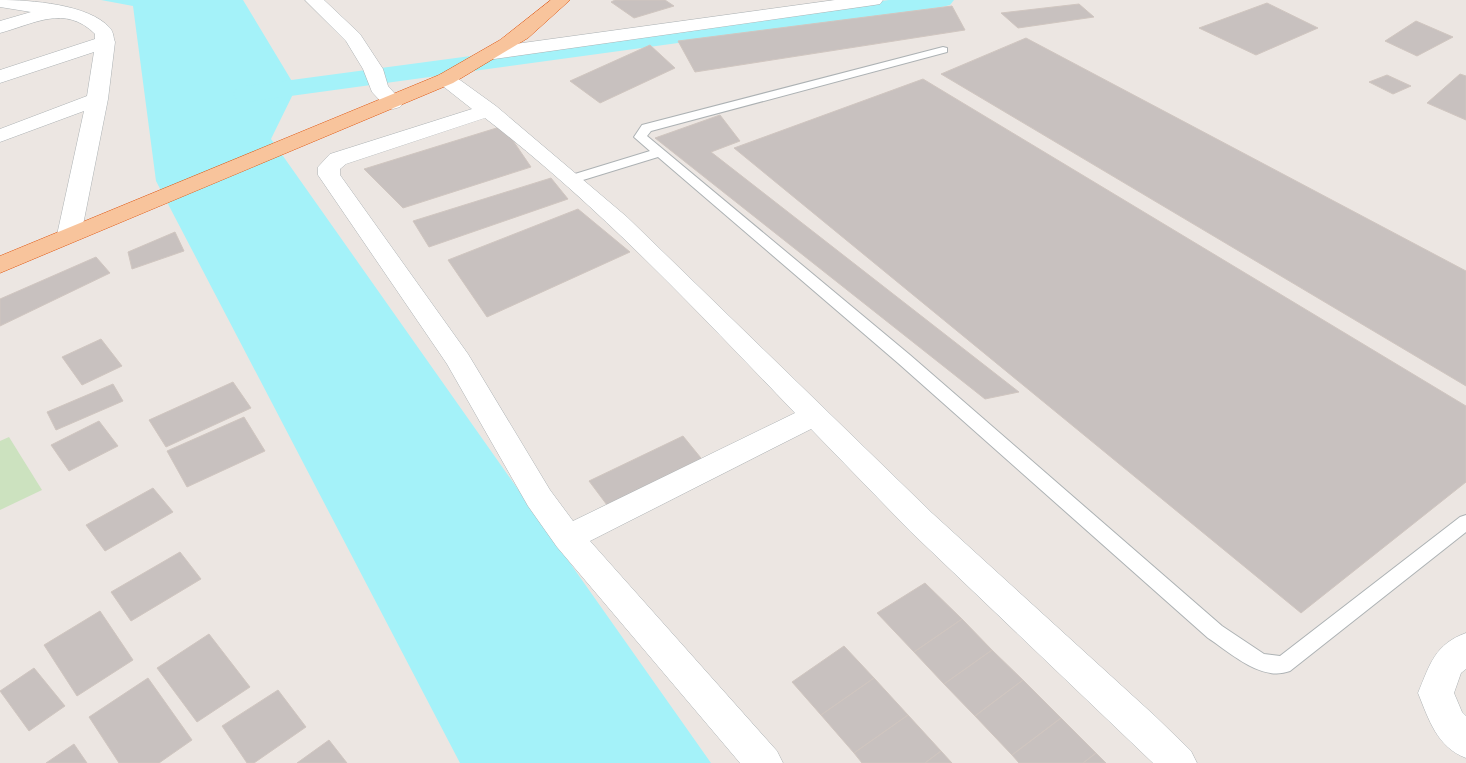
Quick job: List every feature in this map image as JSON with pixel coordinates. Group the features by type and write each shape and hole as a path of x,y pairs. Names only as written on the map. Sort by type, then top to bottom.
{"highway":[{"path":"0,265 304,138 393,103 448,78 494,52 548,13 561,0"}],"street":[{"path":"314,0 353,38 375,75 379,88 393,103"},
{"path":"494,52 874,0"},
{"path":"0,2 52,10 89,21 104,33 106,42 98,80 98,99 84,157 69,235"},
{"path":"0,27 52,10"},
{"path":"0,77 106,42"},
{"path":"448,78 570,180 667,266 813,416 945,546 1116,702 1178,763"},
{"path":"0,136 98,99"},
{"path":"488,110 338,160 329,167 329,176 458,360 539,498 568,538 764,763"},
{"path":"568,538 813,416"},
{"path":"1466,648 1447,664 1436,693 1448,723 1466,741"}],"lane":[{"path":"943,50 646,128 640,137 904,359 1215,632 1260,662 1283,665 1466,522"},
{"path":"570,180 660,152"}],"green space":[{"path":"9,437 42,490 0,510 0,441"}],"water":[{"path":"101,0 243,0 296,88 271,139 711,763 460,763 156,181 133,6"}],"building":[{"path":"615,0 665,0 674,6 634,18 611,2"},
{"path":"1267,3 1318,28 1256,55 1199,28"},
{"path":"1079,4 1094,17 1018,28 1001,13"},
{"path":"952,6 965,30 695,72 678,41"},
{"path":"1416,21 1453,37 1417,56 1385,41"},
{"path":"1026,38 1466,271 1466,386 941,74"},
{"path":"650,45 675,68 600,103 570,81"},
{"path":"1460,74 1466,76 1466,120 1427,103"},
{"path":"1387,75 1411,86 1393,94 1369,82"},
{"path":"923,79 1466,406 1466,482 1301,613 734,148"},
{"path":"720,115 740,141 711,152 1019,392 985,399 655,138"},
{"path":"503,126 531,167 403,208 364,169"},
{"path":"551,178 568,199 429,247 413,221"},
{"path":"578,209 630,252 487,317 448,260"},
{"path":"175,232 184,251 132,269 128,252"},
{"path":"96,257 110,273 0,326 0,299"},
{"path":"101,339 122,366 82,385 62,357"},
{"path":"233,382 251,408 166,447 149,420"},
{"path":"113,384 123,401 56,430 47,412"},
{"path":"244,417 265,451 187,487 167,451"},
{"path":"99,421 118,446 69,471 51,445"},
{"path":"683,436 705,463 610,509 589,481"},
{"path":"153,488 173,512 105,551 86,525"},
{"path":"180,552 201,579 131,621 111,592"},
{"path":"925,583 962,619 914,652 877,613"},
{"path":"100,611 133,660 77,696 44,645"},
{"path":"962,619 992,650 944,684 914,652"},
{"path":"209,634 250,687 197,722 157,668"},
{"path":"844,646 874,678 821,715 792,682"},
{"path":"992,650 1023,680 975,716 944,684"},
{"path":"34,668 65,706 29,731 0,691"},
{"path":"148,678 192,740 159,763 119,763 89,717"},
{"path":"874,678 908,715 854,753 821,715"},
{"path":"1023,680 1061,718 1012,755 975,716"},
{"path":"278,690 306,727 254,763 247,763 222,726"},
{"path":"908,715 941,751 925,763 862,763 854,753"},
{"path":"1061,718 1096,753 1083,763 1019,763 1012,755"},
{"path":"329,740 347,763 297,763"},
{"path":"74,744 87,763 46,763"},
{"path":"941,751 952,763 925,763"},
{"path":"1096,753 1106,763 1083,763"}],"waterway":[{"path":"246,94 942,0"}]}
